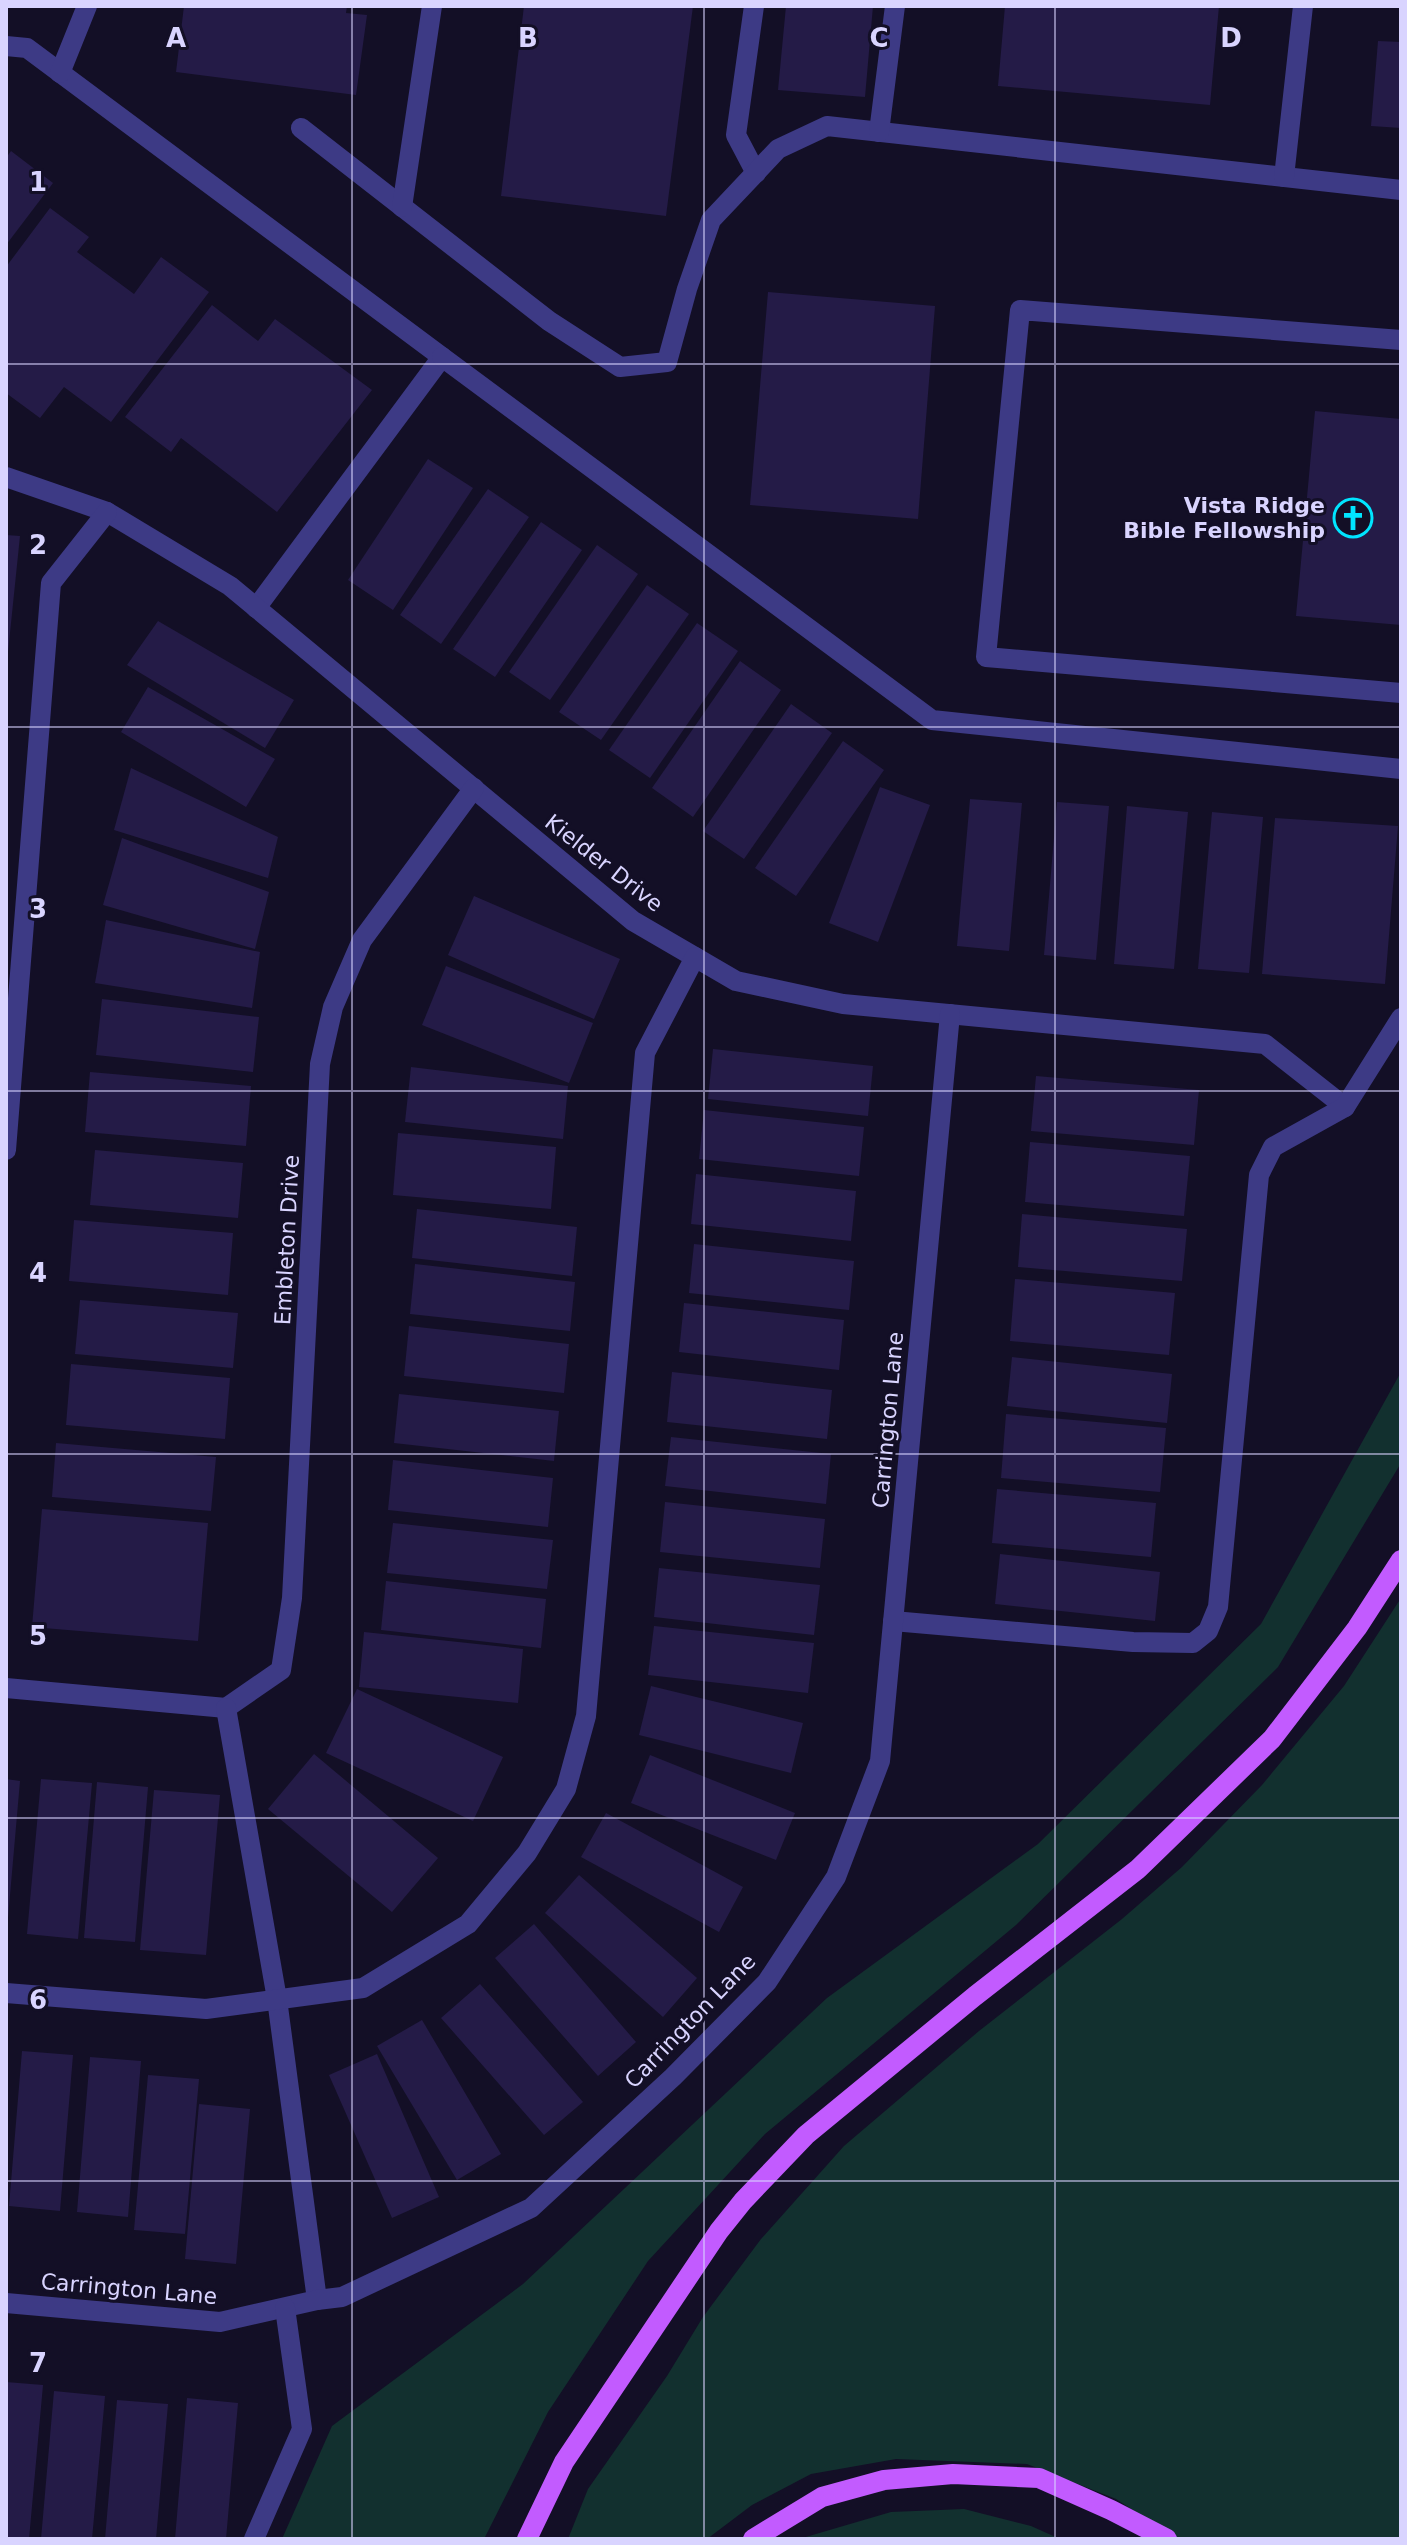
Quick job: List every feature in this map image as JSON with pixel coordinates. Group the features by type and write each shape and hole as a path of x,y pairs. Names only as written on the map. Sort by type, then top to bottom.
{"main road":[{"path":"527,2539 564,2462 719,2231 743,2201 806,2135 975,1996 1138,1869 1272,1739 1357,1628 1401,1560"},
{"path":"753,2539 822,2497 884,2480 953,2474 1039,2478 1167,2539"}],"street":[{"path":"60,73 87,6"},
{"path":"402,207 432,6"},
{"path":"754,6 736,135 756,173"},
{"path":"879,132 895,6"},
{"path":"1284,177 1303,6"},
{"path":"6,46 27,48 932,720 1401,769"},
{"path":"301,128 549,321 620,367 667,362 687,289 711,220 778,149 827,126 1401,190"},
{"path":"1401,340 1020,310 986,657 1401,693"},
{"path":"256,608 442,357"},
{"name":"Kielder Drive","path":"6,477 107,512 230,586 633,921 736,981 843,1004 1265,1044 1345,1107"},
{"path":"6,1150 51,583 107,512"},
{"name":"Embleton Drive","path":"226,1708 281,1670 292,1598 320,1064 333,1007 362,940 474,788"},
{"path":"6,1993 206,2009 363,1988 468,1924 527,1853 566,1789 586,1716 645,1053 695,957"},
{"name":"Carrington Lane","path":"6,2303 220,2322 342,2297 531,2208 673,2077 767,1982 836,1877 880,1761 950,1014"},
{"path":"893,1621 1133,1642 1193,1643 1208,1631 1218,1607 1259,1175 1273,1147 1345,1107 1401,1018"},
{"path":"6,1688 226,1708 277,1999 317,2300"},
{"path":"254,2539 302,2429 285,2308"}],"green space":[{"path":"1401,1372 1401,1463 1278,1667 1016,1925 765,2134 648,2261 548,2412 484,2539 282,2539 332,2426 523,2284 827,1998 1038,1844 1261,1624"},
{"path":"1401,1598 1401,2539 1170,2539 1154,2524 1116,2499 1027,2464 896,2459 811,2474 752,2505 707,2539 568,2539 588,2489 667,2376 703,2317 761,2239 844,2146 979,2031 1122,1919 1182,1867 1262,1785 1344,1686"},
{"path":"964,2509 1031,2526 1060,2539 799,2539 891,2512"}],"building":[{"path":"184,6 347,6 346,13 367,15 356,95 176,72"},
{"path":"524,6 693,6 666,216 501,196"},
{"path":"786,6 873,6 865,97 778,90"},
{"path":"1005,6 1219,6 1210,105 998,86"},
{"path":"1378,41 1401,42 1401,128 1371,126"},
{"path":"11,151 53,183 6,245 6,158"},
{"path":"50,208 89,237 77,252 134,294 161,257 209,292 111,422 64,387 40,418 6,393 6,267"},
{"path":"768,292 935,306 918,519 750,505"},
{"path":"212,305 258,341 275,319 372,390 277,512 181,438 171,452 125,417"},
{"name":"Vista Ridge Bible Fellowship","path":"1315,411 1401,419 1401,625 1296,616"},
{"path":"428,459 473,488 393,610 348,580"},
{"path":"488,489 529,517 441,644 400,615"},
{"path":"541,522 582,550 495,677 453,649"},
{"path":"6,535 20,536 8,652 6,652"},
{"path":"597,545 638,574 550,700 509,672"},
{"path":"647,585 689,614 601,740 559,712"},
{"path":"158,621 294,700 265,748 127,665"},
{"path":"697,623 738,651 650,778 609,750"},
{"path":"740,661 781,690 693,817 652,788"},
{"path":"148,687 275,759 246,807 121,732"},
{"path":"791,704 832,733 744,859 703,831"},
{"path":"843,741 884,770 796,896 755,868"},
{"path":"131,768 278,837 268,878 114,830"},
{"path":"880,787 930,805 878,942 829,923"},
{"path":"970,799 1022,803 1009,951 957,946"},
{"path":"1057,802 1109,806 1096,960 1044,955"},
{"path":"1127,806 1188,812 1174,969 1114,964"},
{"path":"1212,812 1263,817 1249,973 1198,969"},
{"path":"1275,818 1398,826 1385,984 1262,974"},
{"path":"122,838 269,892 255,949 103,905"},
{"path":"474,896 620,959 594,1019 448,955"},
{"path":"106,920 260,952 252,1008 95,983"},
{"path":"446,966 593,1023 569,1083 422,1025"},
{"path":"102,999 259,1017 253,1072 96,1055"},
{"path":"713,1049 873,1066 868,1116 708,1099"},
{"path":"411,1067 568,1086 563,1139 405,1122"},
{"path":"90,1072 251,1086 246,1146 85,1132"},
{"path":"1036,1076 1199,1090 1194,1145 1031,1131"},
{"path":"704,1110 864,1127 859,1176 699,1159"},
{"path":"398,1133 556,1147 551,1209 393,1195"},
{"path":"1030,1142 1190,1156 1184,1216 1025,1202"},
{"path":"95,1150 243,1163 238,1218 90,1205"},
{"path":"696,1174 856,1191 851,1241 691,1224"},
{"path":"417,1209 577,1227 572,1276 412,1258"},
{"path":"1022,1214 1187,1229 1182,1281 1018,1267"},
{"path":"74,1220 233,1233 228,1295 69,1281"},
{"path":"694,1244 854,1261 849,1310 689,1293"},
{"path":"415,1264 575,1282 570,1331 410,1314"},
{"path":"1015,1279 1175,1293 1169,1355 1010,1341"},
{"path":"80,1300 238,1313 233,1368 75,1354"},
{"path":"684,1303 844,1320 839,1370 679,1352"},
{"path":"409,1326 569,1344 564,1393 404,1376"},
{"path":"1012,1357 1172,1374 1167,1423 1007,1406"},
{"path":"71,1364 230,1378 225,1439 66,1425"},
{"path":"672,1372 832,1390 827,1439 667,1422"},
{"path":"399,1394 559,1411 554,1461 394,1443"},
{"path":"1006,1414 1166,1428 1160,1492 1001,1478"},
{"path":"671,1437 831,1454 826,1504 665,1486"},
{"path":"56,1443 216,1457 211,1511 52,1497"},
{"path":"393,1460 553,1478 548,1527 388,1510"},
{"path":"997,1489 1156,1503 1151,1557 992,1543"},
{"path":"665,1502 825,1519 820,1568 660,1552"},
{"path":"42,1509 208,1523 198,1641 32,1627"},
{"path":"393,1523 553,1540 547,1589 387,1573"},
{"path":"1000,1554 1160,1572 1155,1621 995,1604"},
{"path":"659,1568 820,1585 814,1635 654,1617"},
{"path":"386,1581 546,1599 541,1648 381,1630"},
{"path":"654,1626 814,1643 808,1693 648,1675"},
{"path":"364,1632 523,1649 518,1703 359,1687"},
{"path":"651,1686 803,1723 791,1773 639,1735"},
{"path":"357,1689 503,1757 473,1821 326,1753"},
{"path":"314,1754 438,1858 392,1912 268,1809"},
{"path":"650,1755 795,1813 776,1860 631,1803"},
{"path":"6,1779 20,1781 8,1918 6,1918"},
{"path":"41,1779 92,1783 78,1939 27,1934"},
{"path":"97,1782 148,1787 135,1942 84,1938"},
{"path":"154,1790 220,1795 206,1955 140,1950"},
{"path":"606,1813 743,1887 719,1932 581,1857"},
{"path":"579,1875 697,1978 663,2017 545,1913"},
{"path":"534,1924 636,2042 598,2076 495,1958"},
{"path":"480,1984 583,2102 544,2135 441,2018"},
{"path":"422,2020 501,2154 457,2180 377,2046"},
{"path":"22,2051 73,2055 60,2211 9,2206"},
{"path":"377,2054 439,2197 392,2218 329,2075"},
{"path":"90,2057 141,2061 128,2217 77,2212"},
{"path":"148,2075 199,2079 185,2234 134,2230"},
{"path":"199,2104 250,2109 236,2264 185,2259"},
{"path":"6,2382 43,2385 29,2539 6,2539"},
{"path":"54,2391 105,2396 92,2539 41,2539"},
{"path":"187,2398 238,2403 226,2539 175,2539"},
{"path":"117,2400 168,2404 156,2539 105,2539"}],"place":[{"name":"Vista Ridge Bible Fellowship","path":"1353,518"}]}
